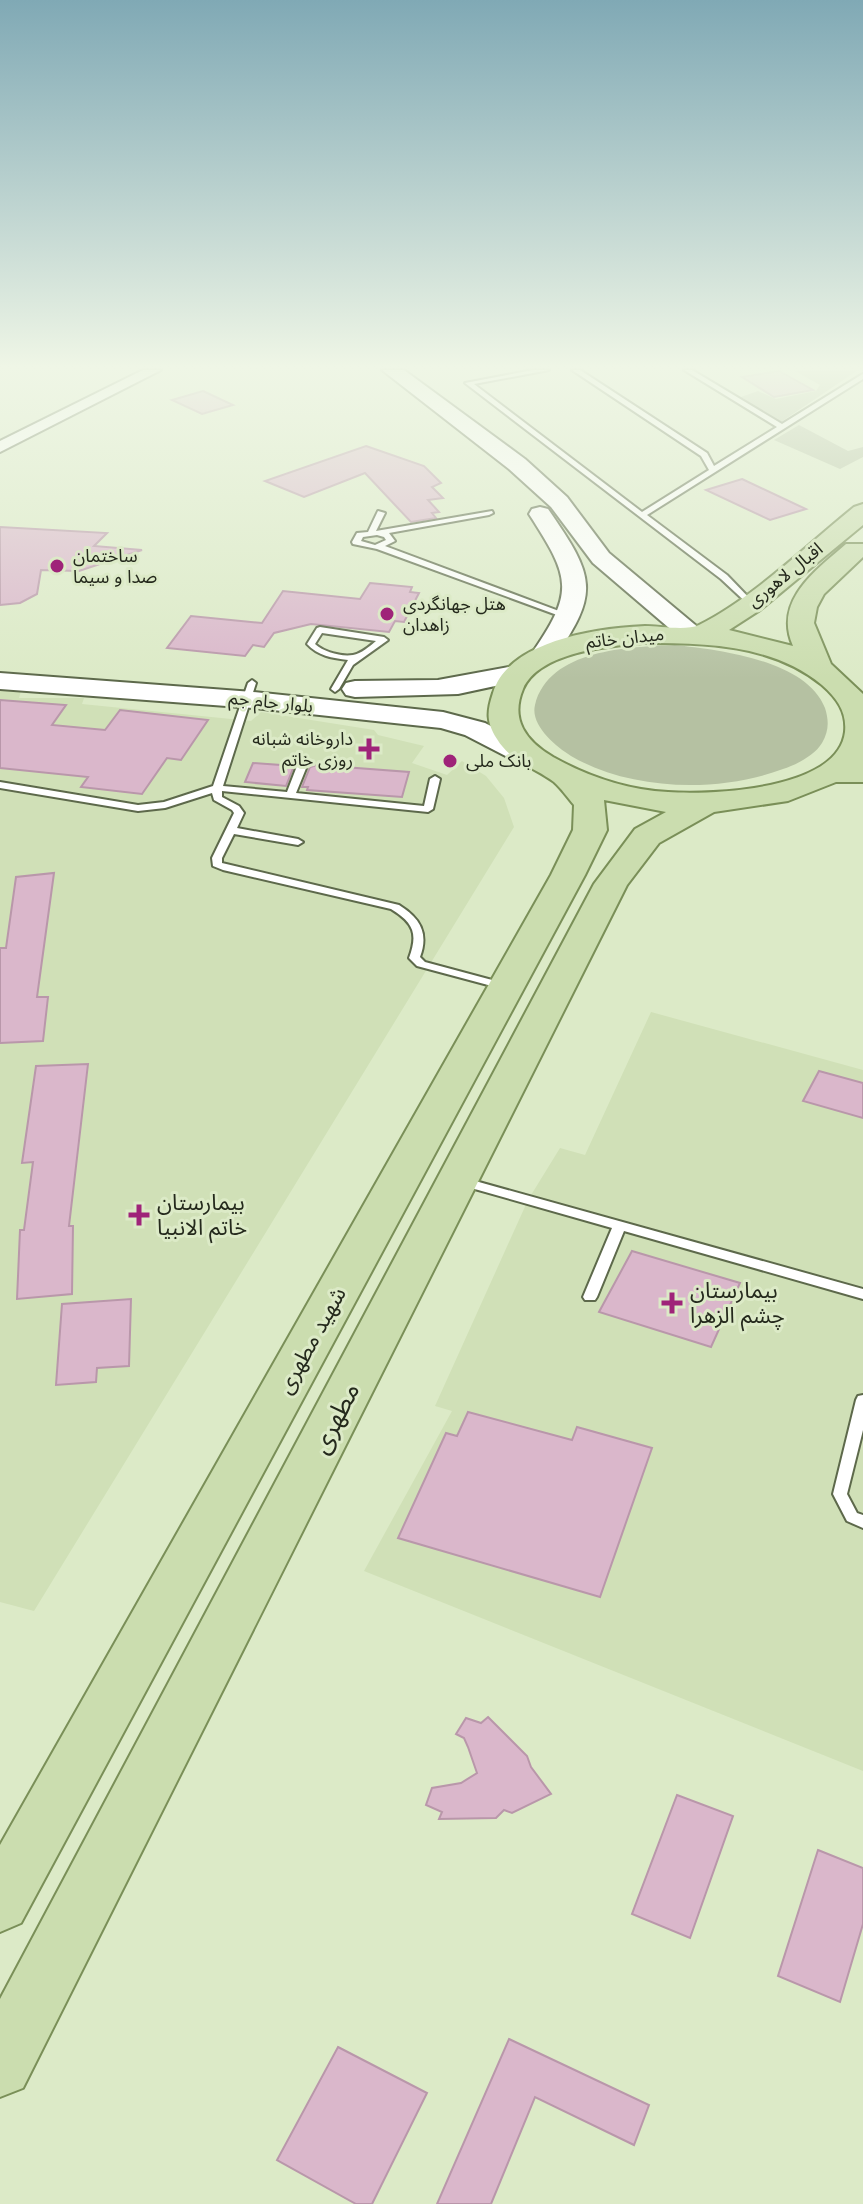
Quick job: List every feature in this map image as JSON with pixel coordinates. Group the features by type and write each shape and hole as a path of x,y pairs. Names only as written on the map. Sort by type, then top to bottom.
{"main road":[{"path":"503,473 534,505 572,561 576,602 571,617 505,693 502,715 511,737 549,768"},
{"path":"527,473 559,502 601,558 634,588 697,634"},
{"name":"اقبال لاهوری","path":"697,634 750,604 863,512"},
{"path":"819,669 801,631 800,617 818,582 863,544"},
{"name":"میدان خاتم","path":"531,665 576,644 615,636 697,634 745,641 785,653 819,669 844,688 861,711 862,732 852,754 830,774 797,789 768,796 706,803 632,796 549,768"},
{"name":"بلوار جام جم","path":"0,664 248,691 443,720 475,729 549,768"},
{"name":"بلوار جام جم","path":"0,681 248,691 441,690 481,684 531,665"},
{"name":"شهید مطهری","path":"0,1903 590,830 590,804 549,768"},
{"path":"830,774 863,773"},
{"name":"مطهری","path":"0,2065 611,884 647,836 706,803"}],"lane":[{"path":"586,473 724,577 750,604"},
{"path":"642,515 708,473"},
{"path":"374,533 381,513"},
{"path":"489,513 374,533 357,537 356,542 363,546 380,547 571,617"},
{"path":"374,533 392,539 389,544 380,547"},
{"path":"335,689 355,658 368,653 384,640 320,630 311,644 326,654 355,658"},
{"path":"248,691 217,788 217,798 236,808 239,813 217,864 395,907 413,917 419,926 418,949 414,958 421,964 506,987"},
{"path":"290,796 304,761"},
{"path":"0,785 138,808 175,803 217,788 428,809 435,779"},
{"path":"231,830 298,842"},
{"path":"458,1180 863,1294"},
{"path":"590,1297 620,1225"},
{"path":"863,1400 840,1494 852,1517 863,1522"}],"shaded area":[{"path":"675,645 760,660 800,679 815,692 825,708 828,726 822,743 815,752 799,762 758,777 704,785 676,785 648,782 595,768 565,752 540,727 534,713 535,705 543,686 556,672 573,662 614,650"},
{"name":"بیمارستان خاتم الانبیا","path":"0,689 21,691 19,698 84,698 82,704 251,721 261,712 374,730 378,735 424,746 412,763 447,775 462,761 486,776 504,798 514,827 34,1611 0,1602"},
{"name":"بیمارستان چشم الزهرا","path":"651,1012 863,1070 863,1771 364,1571 452,1411 435,1406 528,1200 560,1148 585,1155"}],"building":[{"path":"289,473 431,473 441,483 432,487 443,498 428,500 439,512 432,513 436,518 411,522 365,473 304,497 265,481"},
{"path":"742,479 806,509 770,520 706,490"},
{"name":"ساختمان صدا و سیما","path":"0,527 107,533 94,546 142,550 79,571 41,570 37,594 20,603 0,605"},
{"path":"370,583 412,587 410,592 419,593 404,622 395,621 389,632 311,624 274,633 264,647 253,645 245,656 167,648 191,616 262,623 283,591 360,599"},
{"path":"0,700 66,705 52,725 105,730 120,710 208,720 181,760 167,758 142,794 81,787 88,777 0,768"},
{"path":"253,763 294,766 286,786 245,782"},
{"path":"310,767 409,772 402,797 307,790 308,787 302,787"},
{"path":"54,873 37,997 48,997 43,1041 0,1043 0,948 6,948 16,877"},
{"path":"88,1064 69,1226 73,1226 72,1294 17,1299 20,1230 24,1230 33,1162 22,1163 36,1066"},
{"path":"819,1071 863,1083 863,1118 803,1101"},
{"path":"632,1251 740,1283 711,1347 599,1312"},
{"path":"131,1299 129,1366 97,1368 96,1382 56,1385 62,1304"},
{"path":"468,1412 572,1440 577,1427 652,1448 600,1597 398,1538 446,1433 457,1436"},
{"path":"488,1717 527,1756 531,1767 551,1794 512,1813 504,1810 496,1818 439,1819 442,1812 426,1805 432,1788 461,1783 477,1773 464,1738 456,1734 466,1718 481,1723"},
{"path":"677,1795 733,1816 690,1938 632,1914"},
{"path":"818,1850 863,1868 863,1924 840,2002 778,1976"},
{"path":"509,2039 649,2105 634,2145 535,2097 491,2204 437,2204"},
{"path":"338,2047 427,2093 372,2204 356,2204 277,2160"}],"place":[{"name":"ساختمان صدا و سیما","path":"57,566"},
{"name":"هتل جهانگردی زاهدان","path":"387,614"},
{"name":"داروخانه شبانه روزی خاتم","path":"369,749"},
{"name":"بانک ملی","path":"450,761"},
{"name":"بیمارستان خاتم الانبیا","path":"139,1215"},
{"name":"بیمارستان چشم الزهرا","path":"672,1303"}]}
